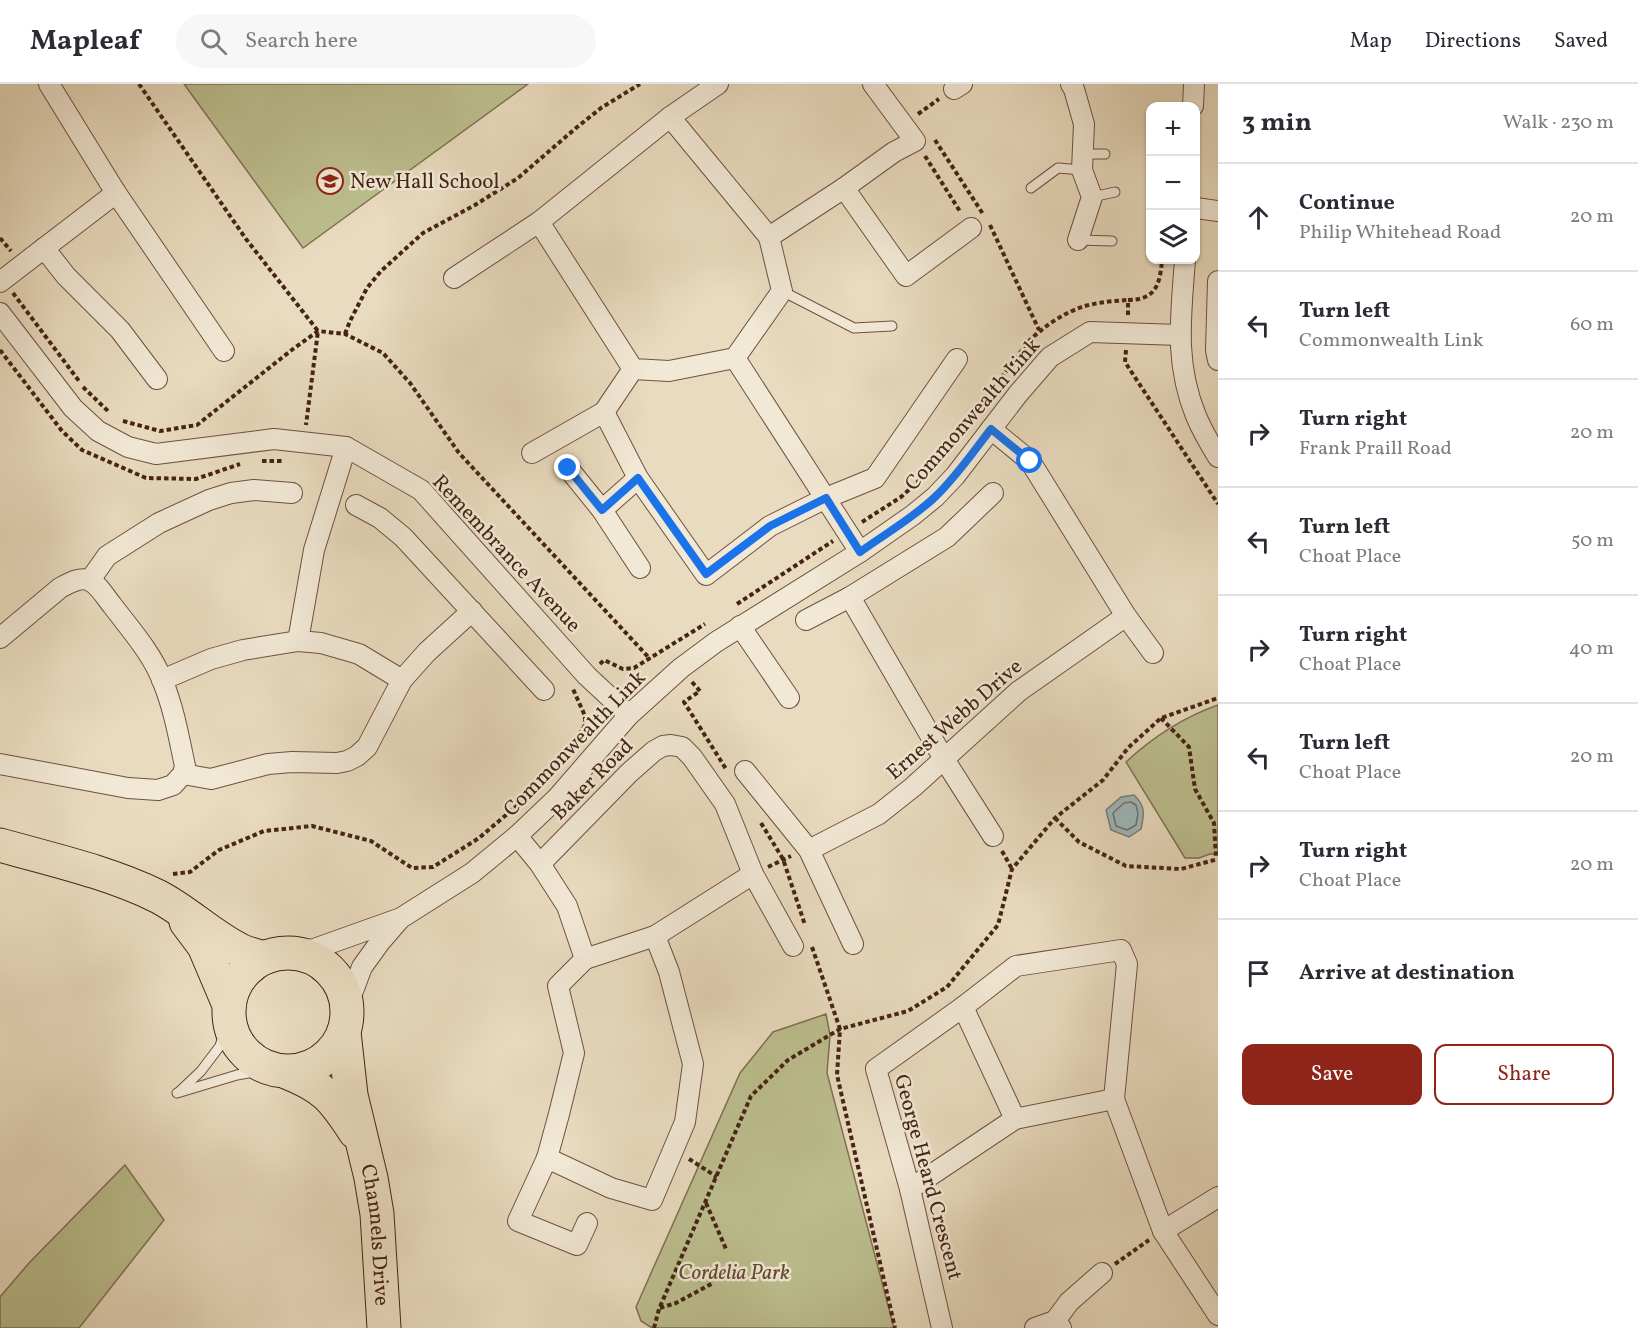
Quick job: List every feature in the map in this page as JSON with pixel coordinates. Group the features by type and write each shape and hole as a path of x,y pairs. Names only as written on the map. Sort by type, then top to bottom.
{"highway":[{"path":"0,845 107,875 140,888 160,898 229,944 244,952 264,958"},
{"path":"174,907 204,946 212,961 229,1011 231,1029 236,1041 252,1059 279,1070 304,1069 331,1053 338,1043 345,1019 344,994 339,983 322,964 300,954 282,954 264,958 253,964 244,972 231,993 229,1011"},
{"name":"Channels Drive","path":"345,1019 351,1095 371,1178 377,1214 384,1328"},
{"name":"Channels Drive","path":"279,1070 303,1079 327,1094 336,1103 361,1141"}],"street":[{"path":"50,84 116,193 224,351"},
{"path":"454,278 539,222 670,117 718,84"},
{"path":"770,237 894,152 917,129 873,84"},
{"path":"1071,84 1084,124 1083,162 1092,197 1078,240"},
{"path":"1193,102 1194,84"},
{"path":"633,369 669,371 735,358 782,291 770,237 670,117"},
{"path":"844,188 906,276 971,228"},
{"path":"0,282 116,193"},
{"path":"1200,209 1218,211"},
{"path":"539,222 633,369"},
{"path":"44,248 66,276 120,330 157,379"},
{"path":"1185,264 1180,335 1181,360 1197,418 1218,457"},
{"path":"1218,281 1216,350 1218,360"},
{"name":"Remembrance Avenue","path":"0,313 73,408 98,431 128,447 156,454 274,439 346,447 421,490 587,676 629,715"},
{"name":"Commonwealth Link","path":"300,954 401,918 472,873 517,836 557,798 629,715 681,668 716,642 860,552 935,497 955,476 1018,394 1050,357 1090,332 1180,335"},
{"path":"735,358 860,552"},
{"path":"604,412 638,478 706,574 770,526 826,498 874,478 957,359"},
{"path":"532,453 604,412 633,369"},
{"path":"991,429 1030,461 1126,616 1153,653"},
{"path":"298,641 314,550 346,447"},
{"path":"568,468 602,510 640,568"},
{"path":"602,510 638,478"},
{"path":"90,580 106,556 159,523 209,500 231,493 254,490 292,493"},
{"path":"806,620 850,597 946,537 993,493"},
{"path":"356,505 380,518 403,537 544,690"},
{"path":"0,638 60,588 78,579 90,580 144,648 162,680 175,717 185,766 183,774 173,785 158,790 128,788 0,764"},
{"path":"850,597 944,759 993,836"},
{"path":"183,774 211,779 268,764 337,763 357,756 367,747 402,680 427,652 472,611"},
{"name":"Ernest Webb Drive","path":"809,850 879,814 1019,691 1126,616"},
{"path":"740,627 789,698"},
{"path":"162,680 211,659 243,650 298,641 321,643 360,654 402,680"},
{"name":"Baker Road","path":"540,864 629,773 654,751 663,746 682,747 692,756 725,804 753,874 801,942"},
{"path":"736,771 809,850 853,944"},
{"path":"517,836 540,864 567,906 585,959"},
{"path":"587,1223 577,1245 518,1221 547,1158 574,1053 558,986 585,959 655,936 753,874"},
{"name":"Commonwealth Link","path":"345,1019 362,967 401,918"},
{"path":"547,1158 611,1188 652,1200 685,1122 693,1064 669,972 655,936"},
{"name":"George Heard Crescent","path":"942,1328 910,1190 876,1069 1016,966 1121,950 1127,964 1114,1099 1163,1231 1218,1315"},
{"path":"963,1007 1015,1119"},
{"path":"910,1190 1015,1119 1114,1099"},
{"path":"1163,1231 1218,1197"},
{"path":"1035,1328 1058,1324 1069,1302 1102,1273"}],"lane":[{"path":"1031,188 1058,168 1105,154"},
{"path":"1092,197 1115,192"},
{"path":"1078,240 1112,241"},
{"path":"782,291 854,328 892,326"},
{"path":"229,1011 220,1046 212,1058 177,1093 227,1078 279,1070"}],"path":[{"path":"140,84 246,239 318,331 345,334 383,353 410,382 459,453 650,659"},
{"path":"345,334 367,288 381,271 423,233 475,205 518,178 601,108 640,84"},
{"path":"917,129 958,86"},
{"path":"913,107 917,129 971,228"},
{"path":"917,129 988,221 1039,330"},
{"path":"1161,264 1159,279 1149,296 1140,300 1128,300 1125,362 1218,504"},
{"path":"303,442 318,331"},
{"path":"164,871 175,875 190,872 219,850 264,831 312,826 371,841 412,868 433,867 479,837 519,804 579,735 585,725 585,716 573,689 604,660 623,669 634,668 665,648"},
{"path":"654,1328 659,1309 751,1096 788,1060 840,1029 908,1011 947,987 998,926 1012,869 1054,818 1103,780 1128,748 1161,718 1218,698"},
{"path":"684,702 736,771"},
{"path":"1054,818 1078,842 1126,866 1181,869 1217,858 1214,823 1195,789 1189,747 1161,718"},
{"path":"759,820 783,859 806,927"},
{"path":"753,874 783,859 809,850"},
{"path":"801,942 840,1029 837,1075 895,1328"},
{"path":"673,1151 717,1176"},
{"path":"706,1203 726,1249"},
{"path":"1102,1273 1163,1231"},
{"path":"659,1309 676,1303 713,1283"}],"green space":[{"name":"New Hall School","path":"184,84 528,84 303,248"},
{"path":"1218,705 1218,854 1185,858 1126,762 1169,729"},
{"name":"Cordelia Park","path":"826,1014 830,1035 827,1073 894,1328 652,1328 641,1321 636,1307 740,1073 773,1032"},
{"path":"125,1165 164,1220 79,1328 0,1328 0,1297 29,1263"}],"water":[{"path":"1134,795 1142,807 1143,819 1141,829 1129,837 1111,830 1106,810 1121,797"}],"place":[{"name":"New Hall School","path":"330,181"}],"route":[{"path":"568,468 602,510 638,478 706,574 770,526 826,498 860,552 935,497 955,476 991,429 1030,461"}]}
